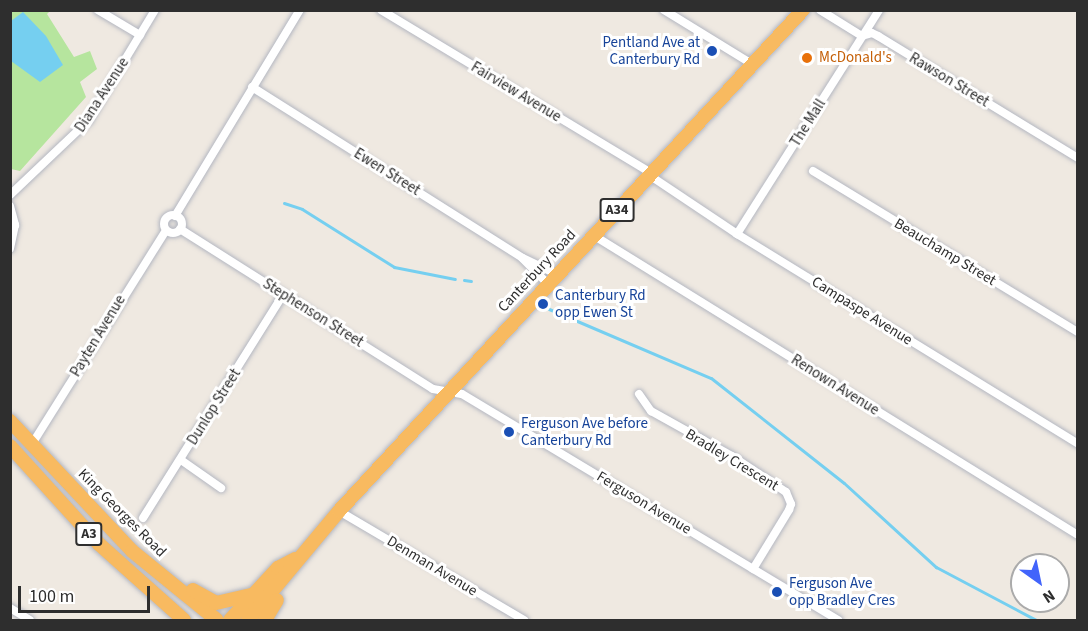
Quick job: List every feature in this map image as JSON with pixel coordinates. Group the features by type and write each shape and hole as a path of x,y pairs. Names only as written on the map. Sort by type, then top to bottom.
{"highway":[{"name":"Canterbury Road","path":"248,621 339,511 803,10"},
{"name":"King Georges Road","path":"10,421 93,511 157,571 217,621"},
{"name":"A3","path":"10,446 99,544 180,618"},
{"name":"Canterbury Road","path":"230,621 278,567 299,557"},
{"path":"264,621 299,557"},
{"path":"157,571 216,603 254,594"}],"street":[{"path":"98,10 110,13 140,35"},
{"name":"Diana Avenue","path":"10,195 88,121 155,10"},
{"path":"175,216 180,220 180,229 173,233 165,230 165,221 175,216 300,10"},
{"name":"Fairview Avenue","path":"381,10 650,174"},
{"path":"664,10 752,64"},
{"name":"Rawson Street","path":"820,10 862,36 872,33 878,36 1077,158"},
{"name":"The Mall","path":"737,234 879,10"},
{"name":"Ewen Street","path":"252,87 552,279"},
{"name":"Beauchamp Street","path":"813,171 1077,332"},
{"name":"Campaspe Avenue","path":"650,174 737,234 1077,444"},
{"path":"10,206 15,225 10,248"},
{"name":"Stephenson Street","path":"180,229 433,388 447,393"},
{"name":"Payten Avenue","path":"32,444 165,230"},
{"name":"Renown Avenue","path":"593,235 1077,535"},
{"name":"Dunlop Street","path":"143,518 283,295"},
{"name":"Ferguson Avenue","path":"447,393 462,394 837,620"},
{"name":"Bradley Crescent","path":"639,394 651,411 737,459 790,498 789,510 753,569"},
{"path":"181,460 221,488"},
{"name":"Denman Avenue","path":"339,511 524,621"},
{"path":"10,608 30,621"}],"green space":[{"path":"11,11 50,11 47,14 74,57 90,51 97,69 80,82 86,97 20,171 11,169"}],"water":[{"path":"23,12 46,36 63,65 40,82 11,61 11,21"}],"waterway":[{"path":"284,203 302,209 394,267 455,279"},
{"path":"464,280 471,281"},
{"path":"549,309 711,378 844,483 936,567 1036,620"}],"place":[{"name":"Pentland Ave at Canterbury Rd","path":"712,51"},
{"name":"McDonald's","path":"807,58"},
{"name":"Canterbury Rd opp Ewen St","path":"543,304"},
{"name":"Ferguson Ave before Canterbury Rd","path":"509,432"},
{"name":"Ferguson Ave opp Bradley Cres","path":"777,592"}]}
